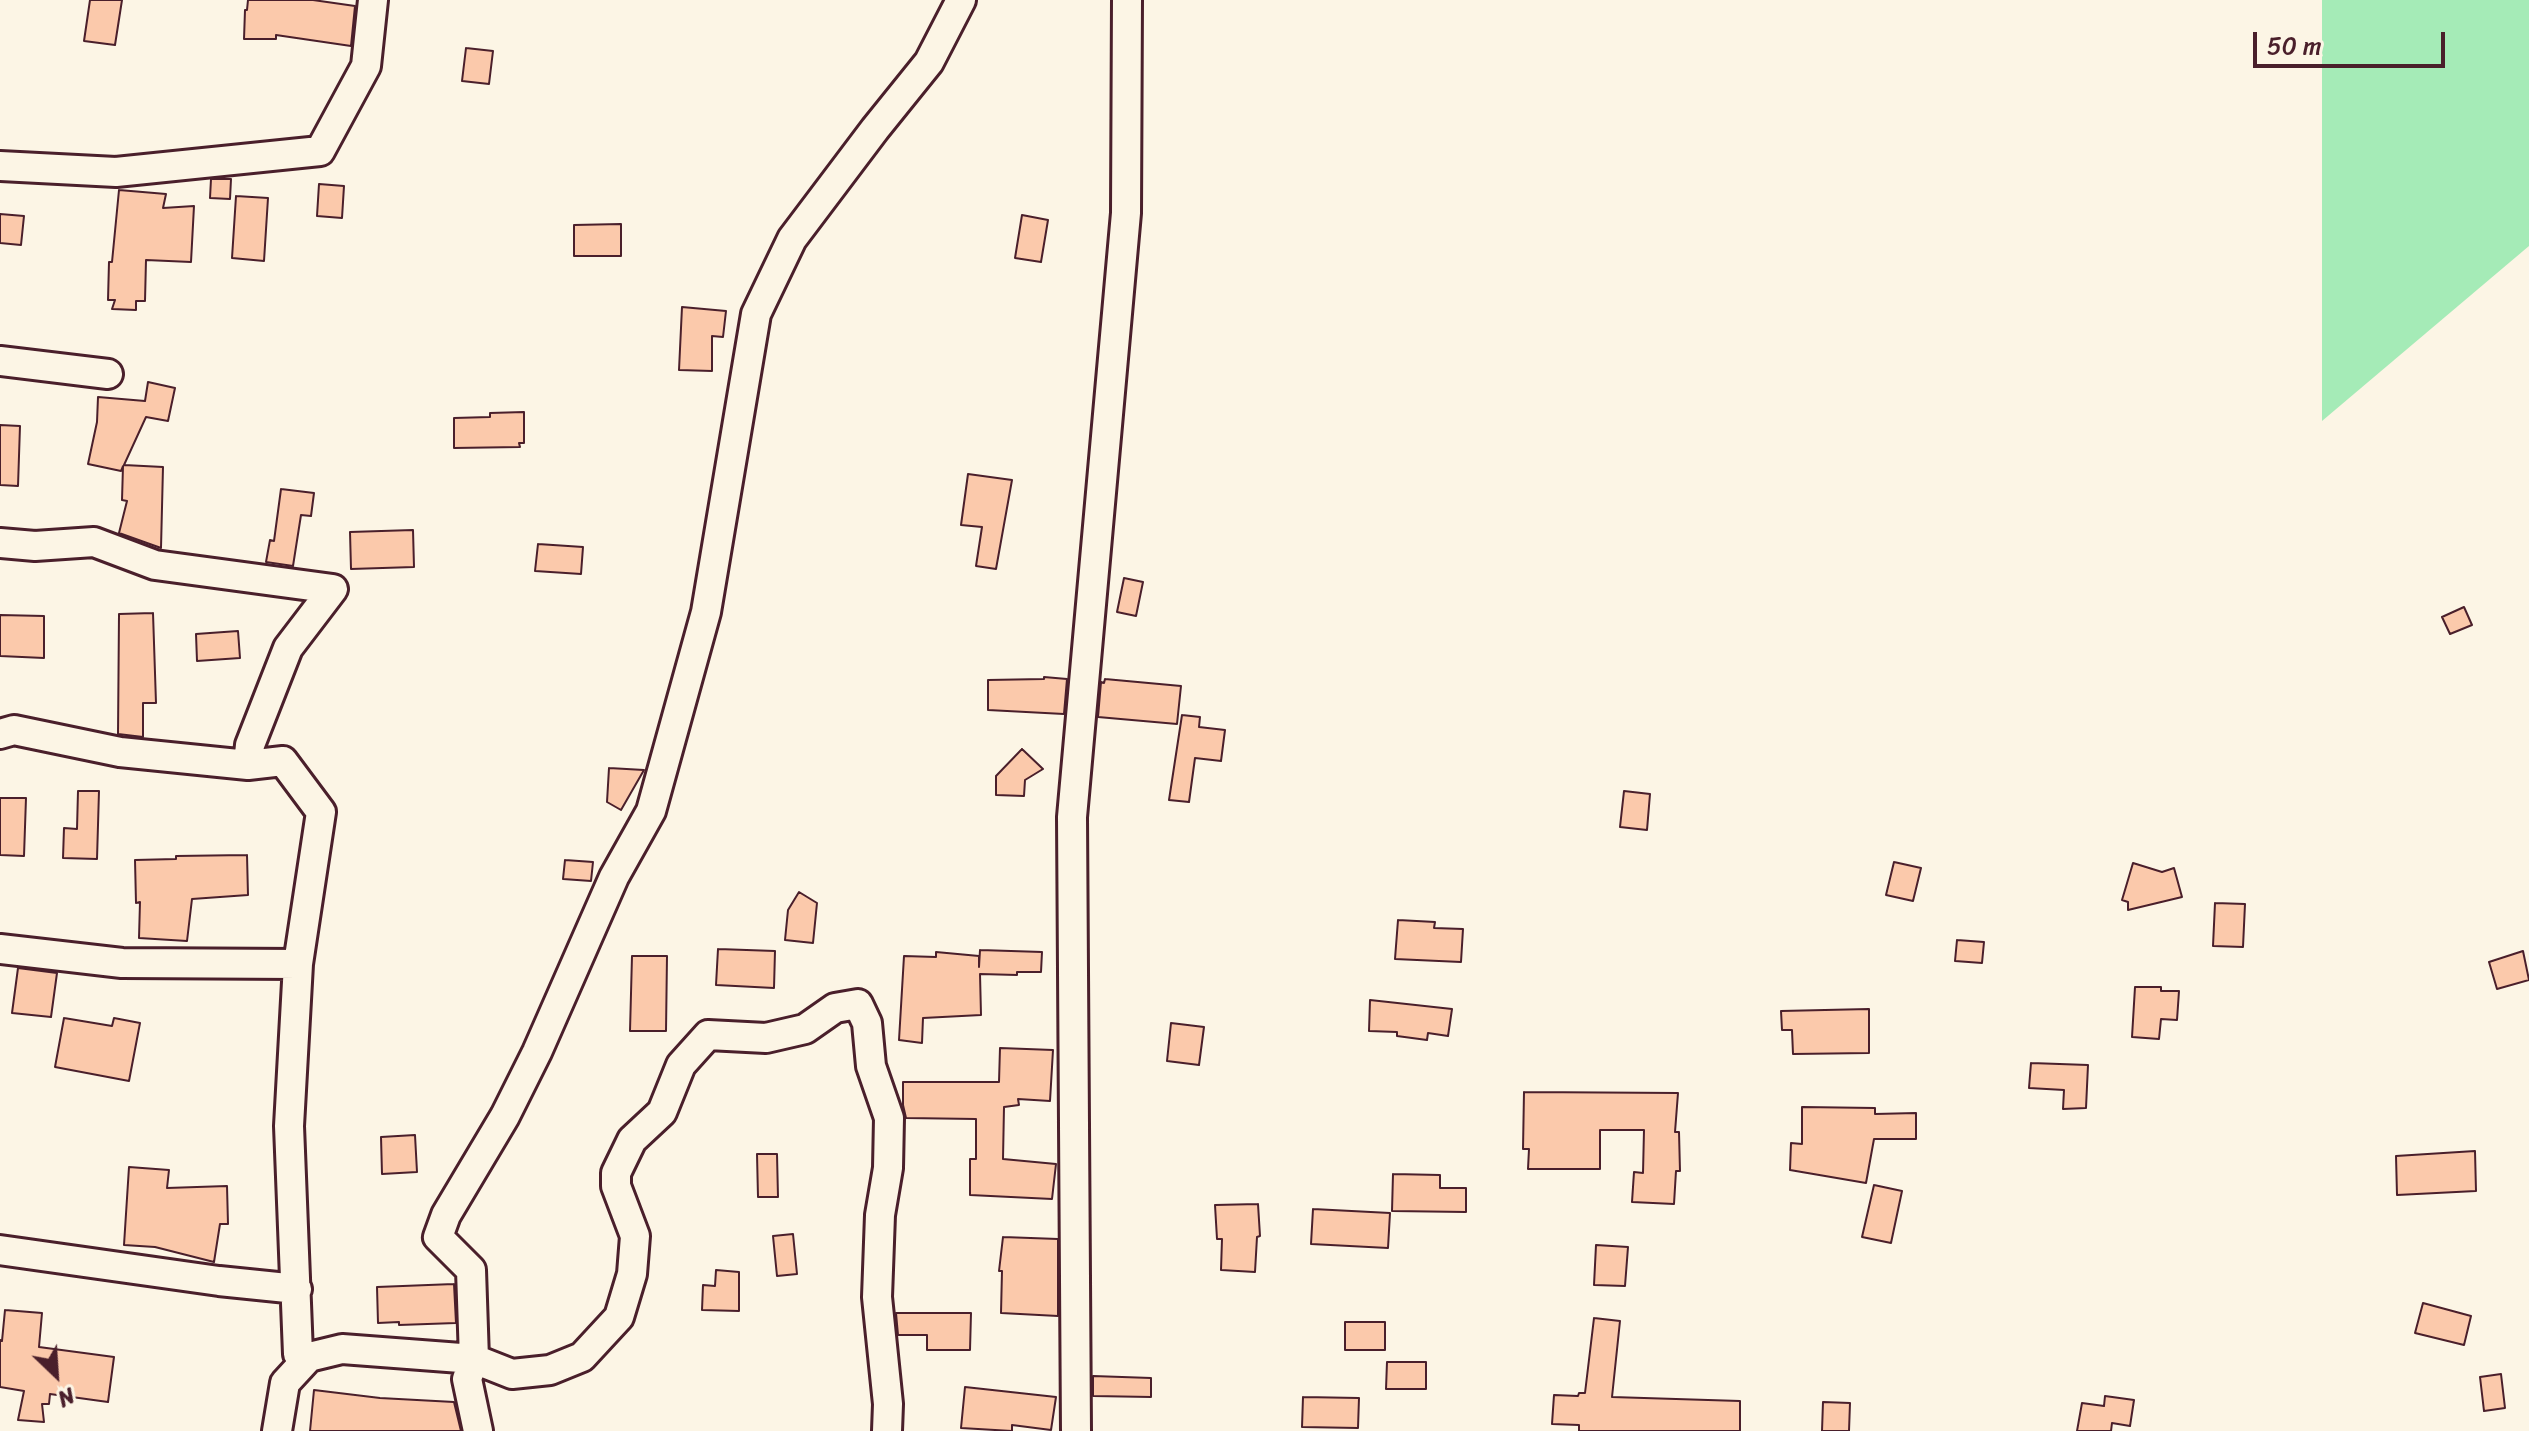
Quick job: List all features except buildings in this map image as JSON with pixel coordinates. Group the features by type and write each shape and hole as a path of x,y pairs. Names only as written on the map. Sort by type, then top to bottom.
{"street":[{"path":"0,166 116,172 320,151 366,66 373,0"},
{"path":"478,1431 467,1379 474,1359 471,1270 438,1237 446,1215 505,1116 537,1052 614,877 651,811 706,612 756,314 792,239 929,62 961,0"},
{"path":"1076,1431 1072,817 1126,213 1127,0"},
{"path":"0,361 108,374"},
{"path":"0,543 35,546 94,542 155,565 333,589 288,648 250,745 248,765"},
{"path":"0,734 14,730 120,752 248,765 283,761 321,812 298,964 289,1126 298,1354 309,1357 342,1349 474,1359 512,1374 550,1370 582,1357 619,1317 632,1274 635,1236 616,1186 616,1173 632,1140 662,1112 681,1065 708,1035 732,1039 766,1038 805,1029 835,1008 858,1004 867,1023 871,1066 889,1118 888,1168 880,1215 877,1297 888,1404 887,1431"},
{"path":"0,949 122,963 298,964"},
{"path":"0,1250 297,1289"},
{"path":"277,1431 285,1383 309,1357"}],"green space":[{"path":"2322,0 2529,0 2529,246 2322,421"}]}
